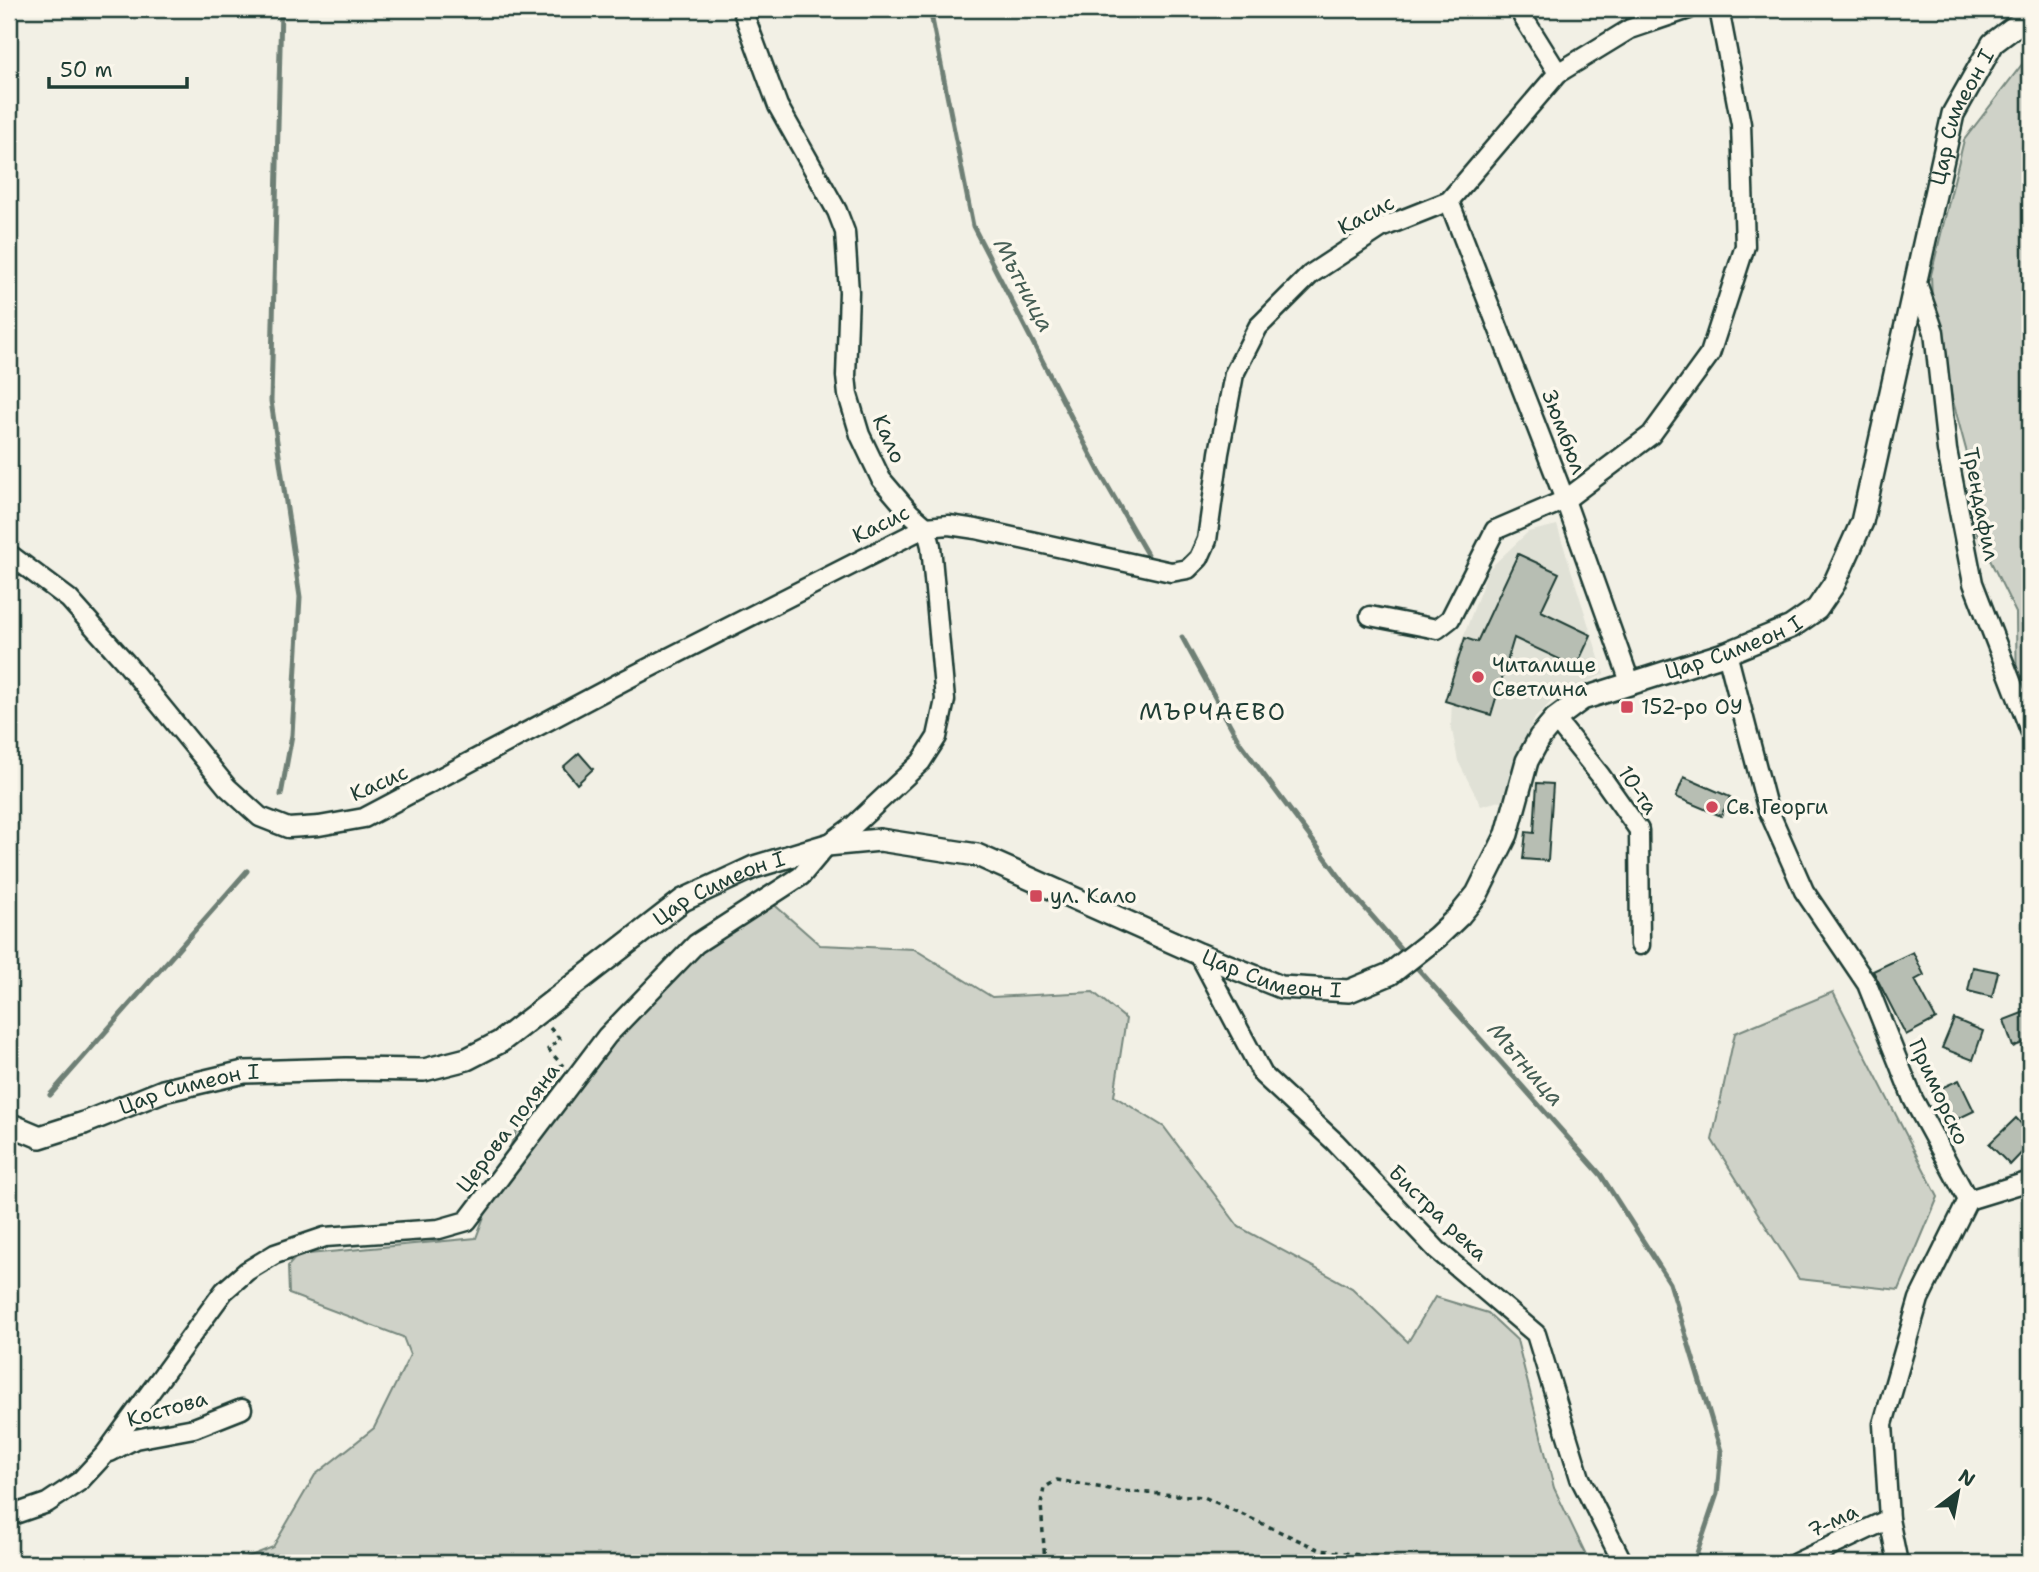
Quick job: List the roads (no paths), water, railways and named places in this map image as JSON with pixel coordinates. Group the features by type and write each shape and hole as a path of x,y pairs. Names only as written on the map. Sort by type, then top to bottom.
{"street":[{"name":"Кало","path":"742,9 778,106 837,211 845,232 849,292 846,376 848,395 860,435 881,479 926,527"},
{"path":"1522,9 1523,17 1558,73"},
{"name":"Касис","path":"9,554 69,599 126,663 227,787 260,817 288,828 364,818 625,680 926,527 949,525 976,529 1171,572 1188,569 1199,558 1207,540 1219,453 1234,374 1258,327 1311,274 1381,228 1449,201 1558,73 1630,29 1689,9"},
{"path":"1370,616 1437,629 1450,619 1495,530 1565,499 1651,435 1710,354 1745,246 1741,124 1719,9"},
{"name":"Цар Симеон I","path":"9,1124 40,1137 163,1091 244,1072 424,1070 467,1059 500,1042 683,900 754,867 827,845 880,840 977,855 1199,954 1281,987 1349,991 1390,974 1459,916 1477,894 1507,834 1527,761 1540,737 1555,719 1582,699 1727,653 1791,627 1816,609 1834,584 1862,522 1954,114 1993,43 2030,15"},
{"name":"Зюмбюл","path":"1449,201 1565,499 1630,682"},
{"name":"Трендафил","path":"1916,280 1934,332 1947,450 1973,583 2030,730"},
{"path":"827,845 853,826 921,762 937,737 945,700 931,546 926,527"},
{"name":"Приморско","path":"1727,653 1772,819 1804,891 1867,984 1913,1099 1968,1200"},
{"name":"10-та","path":"1555,719 1639,830 1640,945"},
{"name":"Церова поляна","path":"9,1516 47,1503 80,1481 105,1454 224,1291 247,1271 275,1254 325,1237 439,1229 467,1221 607,1035 696,944 801,876 827,845"},
{"name":"Бистра река","path":"1199,954 1264,1075 1335,1142 1437,1250 1535,1334 1580,1478 1623,1563"},
{"path":"1898,1563 1889,1520 1883,1424 1919,1299 1968,1200 2030,1181"},
{"name":"Костова","path":"105,1454 135,1439 194,1428 242,1409"},
{"name":"7-ма","path":"1796,1563 1889,1520"}],"waterway":[{"path":"281,9 271,401 300,597 292,735 281,795"},
{"name":"Мътница","path":"930,9 973,226 1099,471 1148,556"},
{"name":"Мътница","path":"1182,637 1240,743 1351,892 1406,955"},
{"path":"50,1095 247,871"},
{"name":"Мътница","path":"1412,962 1601,1175 1670,1283 1721,1451 1717,1494 1697,1553 1697,1563"}],"place":[{"name":"Читалище Светлина","path":"1478,677"},
{"name":"152-ро ОУ","path":"1627,707"},
{"name":"Св. Георги","path":"1712,807"},
{"name":"ул. Кало","path":"1036,896"}],"district":[{"name":"МЪРЧАЕВО","path":"1213,712"}]}
